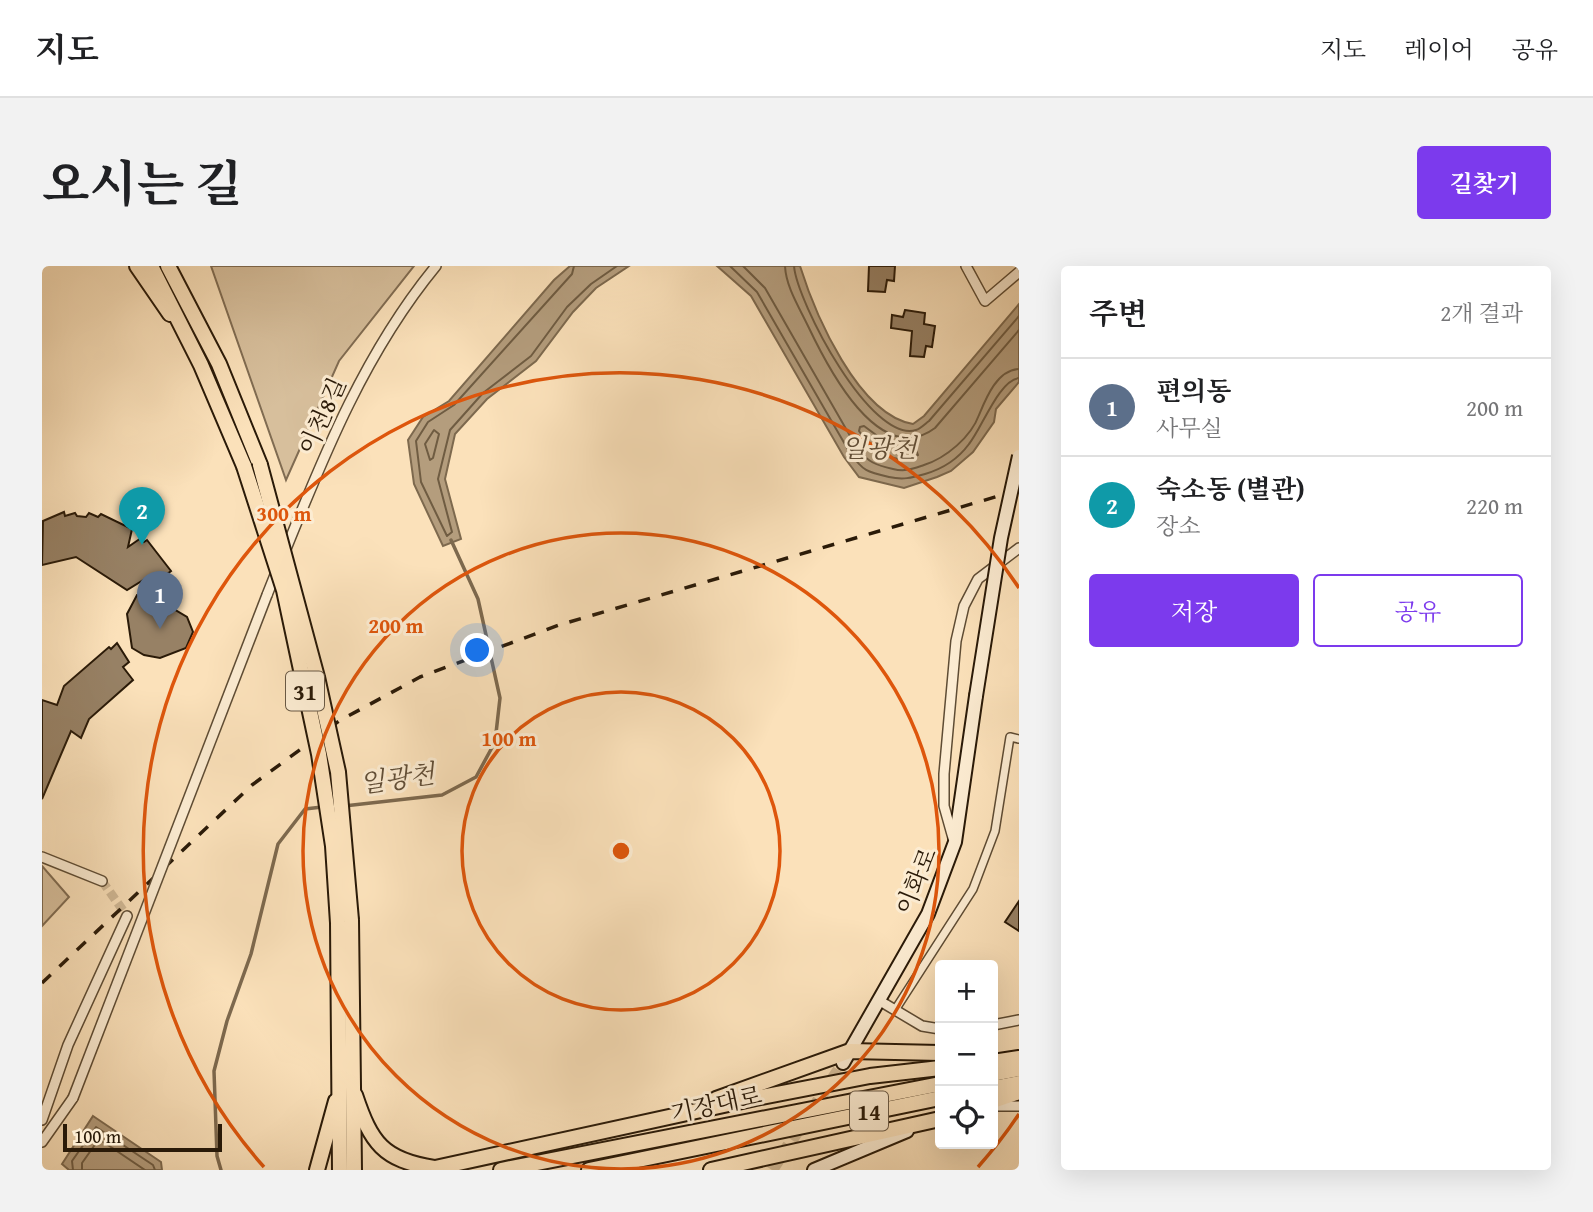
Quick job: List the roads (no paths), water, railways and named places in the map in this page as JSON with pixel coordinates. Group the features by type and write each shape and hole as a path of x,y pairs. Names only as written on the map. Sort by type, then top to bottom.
{"main road":[{"path":"137,266 157,297 186,332"},
{"name":"31","path":"151,266 186,332 244,466 284,590 318,754 344,921"},
{"name":"31","path":"168,266 219,364 260,465 317,677 338,772 347,1081 354,1170"},
{"name":"이화로","path":"846,1057 928,914 954,842 1001,538 1019,456"},
{"path":"657,1119 846,1057 935,1054"},
{"path":"998,1061 1019,1058"},
{"path":"347,1081 363,1118 384,1150 409,1164 430,1169 870,1076 935,1069"},
{"path":"998,1073 1019,1069"},
{"path":"317,1170 347,1081"},
{"name":"31","path":"340,1170 347,1081"},
{"path":"998,1087 1019,1083"},
{"name":"기장대로","path":"501,1170 935,1085"},
{"path":"998,1102 1019,1092"},
{"name":"기장대로","path":"589,1170 935,1099"},
{"path":"814,1170 935,1121"},
{"path":"711,1170 921,1125"}],"street":[{"name":"이천8길","path":"42,1142 73,1098 267,595 359,381 405,304 436,266"},
{"path":"966,266 985,301 1019,272"},
{"path":"954,842 944,806 956,641 964,606 978,579 1019,548"},
{"path":"895,1010 939,937 973,890 995,831 1010,737 1019,739"},
{"path":"42,857 102,881"},
{"path":"42,1120 68,1045 127,916"},
{"path":"880,1001 922,1026 935,1028"},
{"path":"998,1024 1019,1020"},
{"path":"998,1104 1019,1106"}],"water":[{"path":"570,266 629,266 596,288 573,312 536,361 487,399 455,434 445,479 461,539 443,546 414,484 408,440 423,417 449,401 554,280"},
{"name":"일광천","path":"717,266 800,266 816,310 842,360 874,402 893,417 913,424 924,416 1019,304 1019,382 996,409 994,422 973,452 951,471 904,488 859,477 844,457 751,296"},
{"path":"93,1116 161,1162 162,1170 69,1170 62,1164"}],"waterway":[{"name":"일광천","path":"344,806 442,795 476,777 495,742 500,698 478,599 451,540"},
{"name":"일광천","path":"221,1170 217,1156 214,1071 227,1021 251,954 278,844 305,809 322,807"}],"tunnel":[{"path":"102,881 127,916"},
{"path":"772,1170 843,1063"}],"railway":[{"path":"42,983 252,785 339,721 420,677 559,625 1019,490"}],"place":[{"name":"숙소동 (별관)","path":"142,545"},
{"name":"편의동","path":"160,629"}]}
